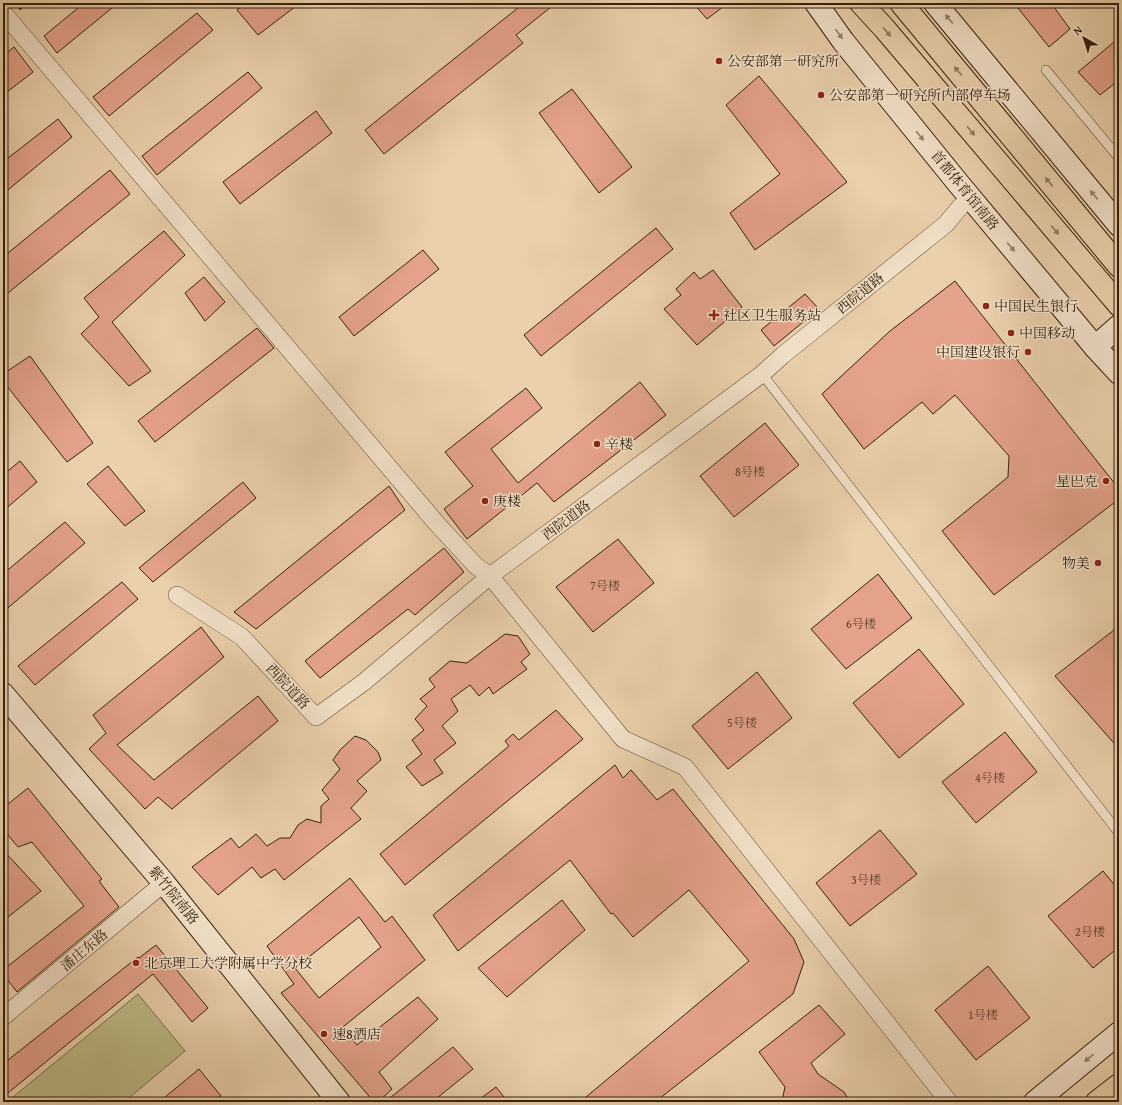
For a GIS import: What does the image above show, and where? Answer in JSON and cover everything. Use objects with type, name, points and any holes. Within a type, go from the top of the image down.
[{"type":"main road","points":[[861,3],[884,28],[1119,305]]},
{"type":"main road","points":[[901,3],[1119,266]]},
{"type":"main road","points":[[1097,1102],[1119,1084]]},
{"type":"street","name":"首都体育馆南路","points":[[816,3],[843,40],[958,183],[1095,347],[1119,373]]},
{"type":"street","points":[[935,3],[1119,225]]},
{"type":"street","points":[[3,15],[6,16],[438,525],[476,566],[490,576],[623,739],[685,767],[949,1102]]},
{"type":"street","name":"西院道路","points":[[176,595],[242,637],[316,717],[364,682],[490,576],[762,374],[783,355],[946,224],[961,206]]},
{"type":"street","points":[[1095,347],[1119,326]]},
{"type":"street","name":"紫竹院南路","points":[[3,694],[164,883],[339,1102]]},
{"type":"street","name":"潘庄东路","points":[[3,1017],[164,883]]},
{"type":"street","points":[[1035,1102],[1119,1033]]},
{"type":"lane","points":[[1046,70],[1119,158]]},
{"type":"lane","points":[[762,374],[1119,833]]},
{"type":"shaded area","points":[[138,994],[185,1051],[124,1102],[7,1102]]},
{"type":"building","points":[[84,3],[118,3],[57,53],[44,36]]},
{"type":"building","points":[[245,3],[300,3],[258,35],[237,10]]},
{"type":"building","points":[[524,3],[556,3],[516,35],[523,43],[384,154],[365,130]]},
{"type":"building","points":[[693,3],[728,3],[707,19]]},
{"type":"building","points":[[1014,3],[1051,3],[1070,29],[1049,47]]},
{"type":"building","points":[[197,13],[213,30],[109,116],[93,97]]},
{"type":"building","points":[[1119,38],[1119,80],[1100,95],[1078,72]]},
{"type":"building","points":[[14,47],[33,72],[3,95],[3,56]]},
{"type":"building","points":[[248,72],[262,88],[157,175],[142,156]]},
{"type":"building","points":[[759,76],[847,182],[755,250],[730,213],[780,174],[726,105]]},
{"type":"building","points":[[572,89],[632,167],[599,193],[539,113]]},
{"type":"building","points":[[316,111],[332,133],[240,204],[223,182]]},
{"type":"building","points":[[58,119],[72,137],[3,194],[3,162]]},
{"type":"building","points":[[110,170],[130,194],[3,297],[3,257]]},
{"type":"building","points":[[656,228],[673,249],[541,356],[524,335]]},
{"type":"building","points":[[164,231],[185,255],[112,322],[151,371],[129,386],[81,334],[99,317],[84,298]]},
{"type":"building","points":[[423,250],[439,269],[354,336],[339,317]]},
{"type":"building","points":[[713,270],[742,307],[697,345],[664,309],[681,295],[676,289],[694,272],[700,279]]},
{"type":"building","points":[[204,277],[225,302],[205,321],[185,293]]},
{"type":"building","points":[[955,281],[1119,489],[1119,499],[994,595],[942,531],[1008,477],[1009,456],[955,395],[933,414],[922,402],[864,449],[822,394],[890,331]]},
{"type":"building","points":[[805,294],[819,309],[774,346],[761,330]]},
{"type":"building","points":[[257,328],[274,348],[155,442],[138,421]]},
{"type":"building","points":[[30,356],[93,443],[67,462],[3,381],[3,374]]},
{"type":"building","points":[[640,382],[666,415],[554,502],[537,483],[467,539],[444,509],[473,486],[445,452],[526,388],[542,408],[491,449],[518,483]]},
{"type":"building","points":[[765,423],[799,465],[734,517],[700,476]]},
{"type":"building","points":[[20,461],[37,482],[3,511],[3,475]]},
{"type":"building","points":[[108,466],[145,511],[125,526],[87,484]]},
{"type":"building","points":[[243,482],[256,498],[153,582],[139,568]]},
{"type":"building","points":[[389,486],[405,510],[256,629],[234,612]]},
{"type":"building","points":[[65,522],[85,543],[3,612],[3,574]]},
{"type":"building","points":[[618,539],[654,583],[593,632],[556,587]]},
{"type":"building","points":[[444,548],[464,572],[415,615],[408,609],[320,678],[305,661]]},
{"type":"building","points":[[878,574],[912,618],[846,669],[811,629]]},
{"type":"building","points":[[122,582],[138,599],[35,685],[18,666]]},
{"type":"building","points":[[1119,626],[1119,749],[1055,676]]},
{"type":"building","points":[[201,627],[224,657],[117,745],[154,780],[258,696],[278,721],[172,809],[158,797],[145,809],[89,749],[106,733],[93,715]]},
{"type":"building","points":[[505,634],[518,636],[530,654],[521,662],[527,669],[493,694],[489,687],[479,696],[470,685],[451,699],[458,711],[442,726],[456,743],[434,760],[443,773],[422,786],[406,767],[422,754],[412,740],[424,730],[415,719],[427,706],[420,699],[435,687],[429,679],[450,661],[467,663]]},
{"type":"building","points":[[919,649],[964,704],[899,758],[853,703]]},
{"type":"building","points":[[757,672],[792,718],[728,769],[692,726]]},
{"type":"building","points":[[556,710],[583,739],[405,885],[380,854],[509,746],[505,741],[513,734],[519,740]]},
{"type":"building","points":[[1005,732],[1037,772],[976,823],[942,782]]},
{"type":"building","points":[[355,736],[366,740],[378,752],[381,760],[357,781],[367,791],[351,808],[361,819],[284,880],[275,869],[261,878],[252,867],[218,895],[192,867],[231,838],[239,848],[256,834],[267,846],[280,838],[290,838],[298,825],[307,819],[321,823],[321,806],[329,799],[322,790],[340,769],[333,760],[340,750]]},
{"type":"building","points":[[615,765],[623,778],[631,770],[657,800],[673,789],[794,939],[804,962],[793,994],[655,1102],[580,1102],[749,961],[689,890],[633,937],[613,913],[611,914],[570,860],[458,951],[433,915]]},
{"type":"building","points":[[28,788],[102,879],[99,881],[119,907],[17,992],[3,974],[3,970],[84,906],[32,842],[18,847],[3,829],[3,808]]},
{"type":"building","points":[[880,830],[917,874],[850,926],[816,883]]},
{"type":"building","points":[[3,850],[41,891],[3,921]]},
{"type":"building","points":[[1103,871],[1119,890],[1119,947],[1093,968],[1048,916]]},
{"type":"building","points":[[350,878],[385,922],[392,916],[425,960],[343,1027],[357,1045],[418,997],[438,1019],[379,1072],[392,1089],[378,1102],[374,1102],[281,993],[294,984],[267,946]],"holes":[[[359,917],[381,947],[319,998],[295,968]]]},
{"type":"building","points":[[562,900],[585,930],[507,997],[478,968]]},
{"type":"building","points":[[156,945],[208,1008],[192,1022],[153,974],[3,1097],[3,1064],[138,957],[139,958]]},
{"type":"building","points":[[988,966],[1030,1018],[976,1060],[935,1010]]},
{"type":"building","points":[[819,1005],[845,1034],[811,1063],[818,1074],[844,1092],[850,1102],[784,1102],[783,1096],[785,1087],[759,1052]]},
{"type":"building","points":[[453,1047],[473,1069],[432,1102],[385,1102]]},
{"type":"building","points":[[199,1069],[221,1096],[213,1102],[159,1102]]},
{"type":"building","points":[[496,1087],[508,1102],[476,1102]]},
{"type":"place","name":"公安部第一研究所","points":[[719,61]]},
{"type":"place","name":"公安部第一研究所内部停车场","points":[[821,95]]},
{"type":"place","name":"中国民生银行","points":[[986,306]]},
{"type":"place","name":"社区卫生服务站","points":[[714,315]]},
{"type":"place","name":"中国移动","points":[[1011,333]]},
{"type":"place","name":"中国建设银行","points":[[1028,352]]},
{"type":"place","name":"辛楼","points":[[597,444]]},
{"type":"place","name":"星巴克","points":[[1106,481]]},
{"type":"place","name":"庚楼","points":[[485,501]]},
{"type":"place","name":"物美","points":[[1098,563]]},
{"type":"place","name":"北京理工大学附属中学分校","points":[[136,963]]},
{"type":"place","name":"速8酒店","points":[[324,1034]]}]
